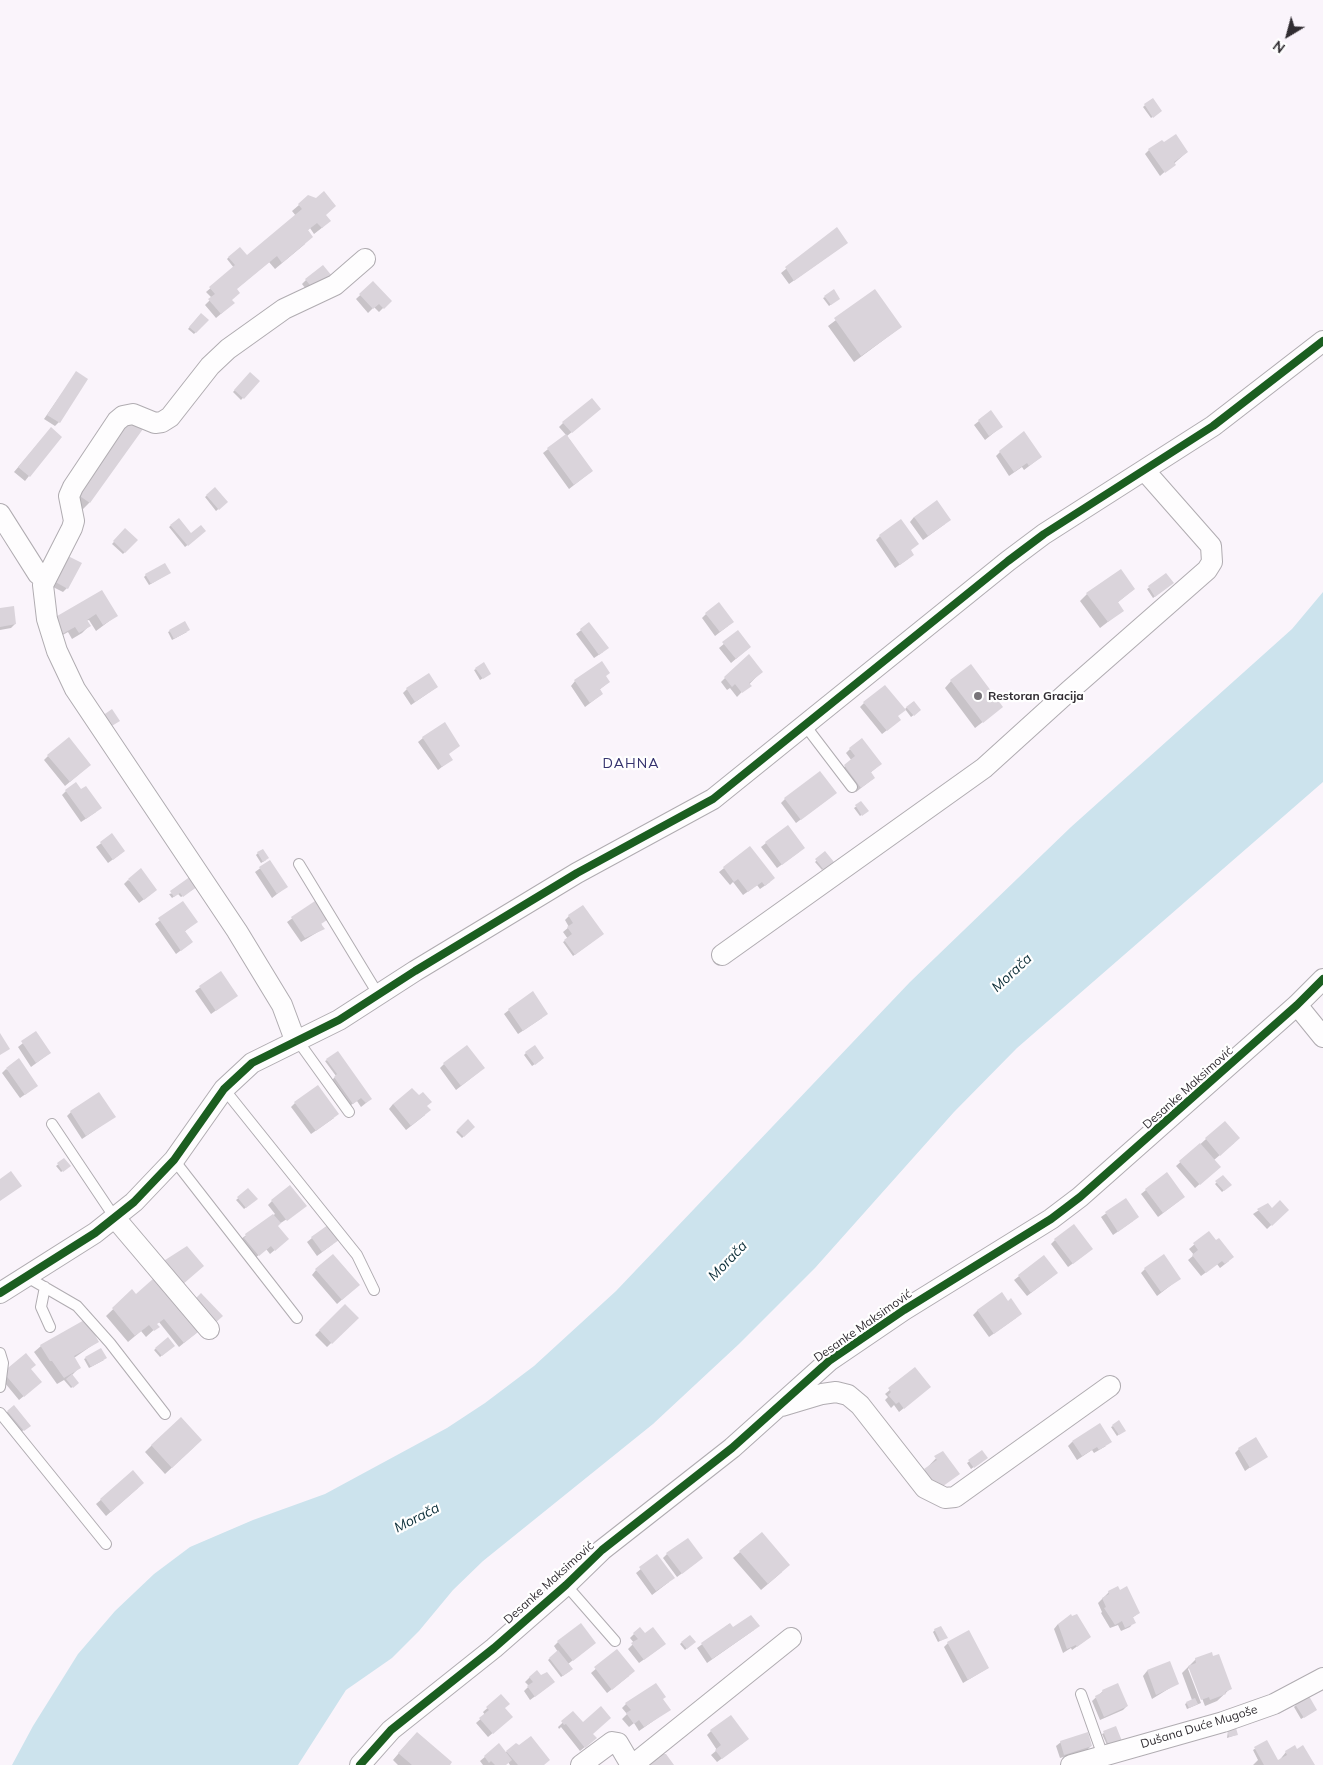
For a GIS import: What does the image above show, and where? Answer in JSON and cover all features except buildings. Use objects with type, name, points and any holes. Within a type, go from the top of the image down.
[{"type":"street","points":[[295,1040],[282,1005],[237,931],[75,688],[57,651],[47,619],[43,597],[45,580],[70,535],[74,521],[70,496],[73,487],[117,421],[123,416],[133,414],[155,423],[162,422],[170,417],[210,366],[228,349],[284,309],[335,285],[365,259]]},
{"type":"street","points":[[0,1293],[77,1246],[115,1218],[174,1160],[224,1089],[252,1063],[295,1040],[339,1020],[378,994],[576,873],[713,798],[1044,534],[1213,426],[1323,341]]},
{"type":"street","points":[[722,955],[984,768],[1069,690],[1207,570],[1212,562],[1211,546],[1145,471]]},
{"type":"street","points":[[0,514],[38,574],[45,580]]},
{"type":"street","name":"Desanke Maksimović","points":[[360,1765],[391,1730],[494,1648],[566,1585],[602,1550],[732,1448],[829,1361],[1051,1219],[1080,1197],[1297,1005],[1323,979]]},
{"type":"street","points":[[1297,1005],[1323,1037]]},
{"type":"street","points":[[115,1218],[209,1329]]},
{"type":"street","points":[[776,1408],[822,1394],[836,1392],[848,1396],[860,1404],[924,1488],[945,1498],[955,1497],[1110,1386]]},
{"type":"street","points":[[581,1765],[612,1742],[618,1743],[628,1760],[634,1762],[639,1760],[791,1638]]},
{"type":"street","name":"Dušana Duće Mugoše","points":[[1072,1765],[1223,1722],[1274,1704],[1323,1678]]},
{"type":"lane","points":[[804,724],[852,787]]},
{"type":"lane","points":[[299,864],[378,994]]},
{"type":"lane","points":[[295,1040],[350,1112]]},
{"type":"lane","points":[[224,1089],[357,1255],[374,1290]]},
{"type":"lane","points":[[52,1124],[115,1218]]},
{"type":"lane","points":[[174,1160],[297,1318]]},
{"type":"lane","points":[[27,1277],[77,1306],[110,1343],[165,1414]]},
{"type":"lane","points":[[45,1287],[41,1307],[50,1327]]},
{"type":"lane","points":[[0,1353],[3,1363],[0,1386]]},
{"type":"lane","points":[[0,1412],[106,1544]]},
{"type":"lane","points":[[566,1585],[616,1641]]},
{"type":"lane","points":[[1081,1694],[1104,1756]]},
{"type":"water","name":"Morača","points":[[1323,592],[1323,782],[1017,1048],[954,1112],[815,1268],[739,1344],[653,1424],[483,1561],[453,1590],[419,1631],[392,1658],[346,1690],[298,1765],[12,1765],[33,1726],[78,1654],[115,1611],[154,1574],[190,1547],[253,1520],[325,1494],[447,1428],[485,1403],[534,1366],[616,1291],[910,982],[1071,827],[1292,629]]},
{"type":"cycle path","points":[[0,1293],[95,1233],[134,1202],[174,1160],[224,1089],[252,1063],[339,1020],[415,971],[577,873],[713,799],[1008,561],[1044,534],[1213,426],[1323,341]]},
{"type":"cycle path","points":[[360,1765],[391,1730],[494,1648],[566,1585],[602,1550],[732,1448],[829,1361],[904,1310],[1051,1219],[1080,1197],[1297,1005],[1323,979]]},
{"type":"place","name":"Restoran Gracija","points":[[978,696]]},
{"type":"district","name":"DAHNA","points":[[631,764]]}]
